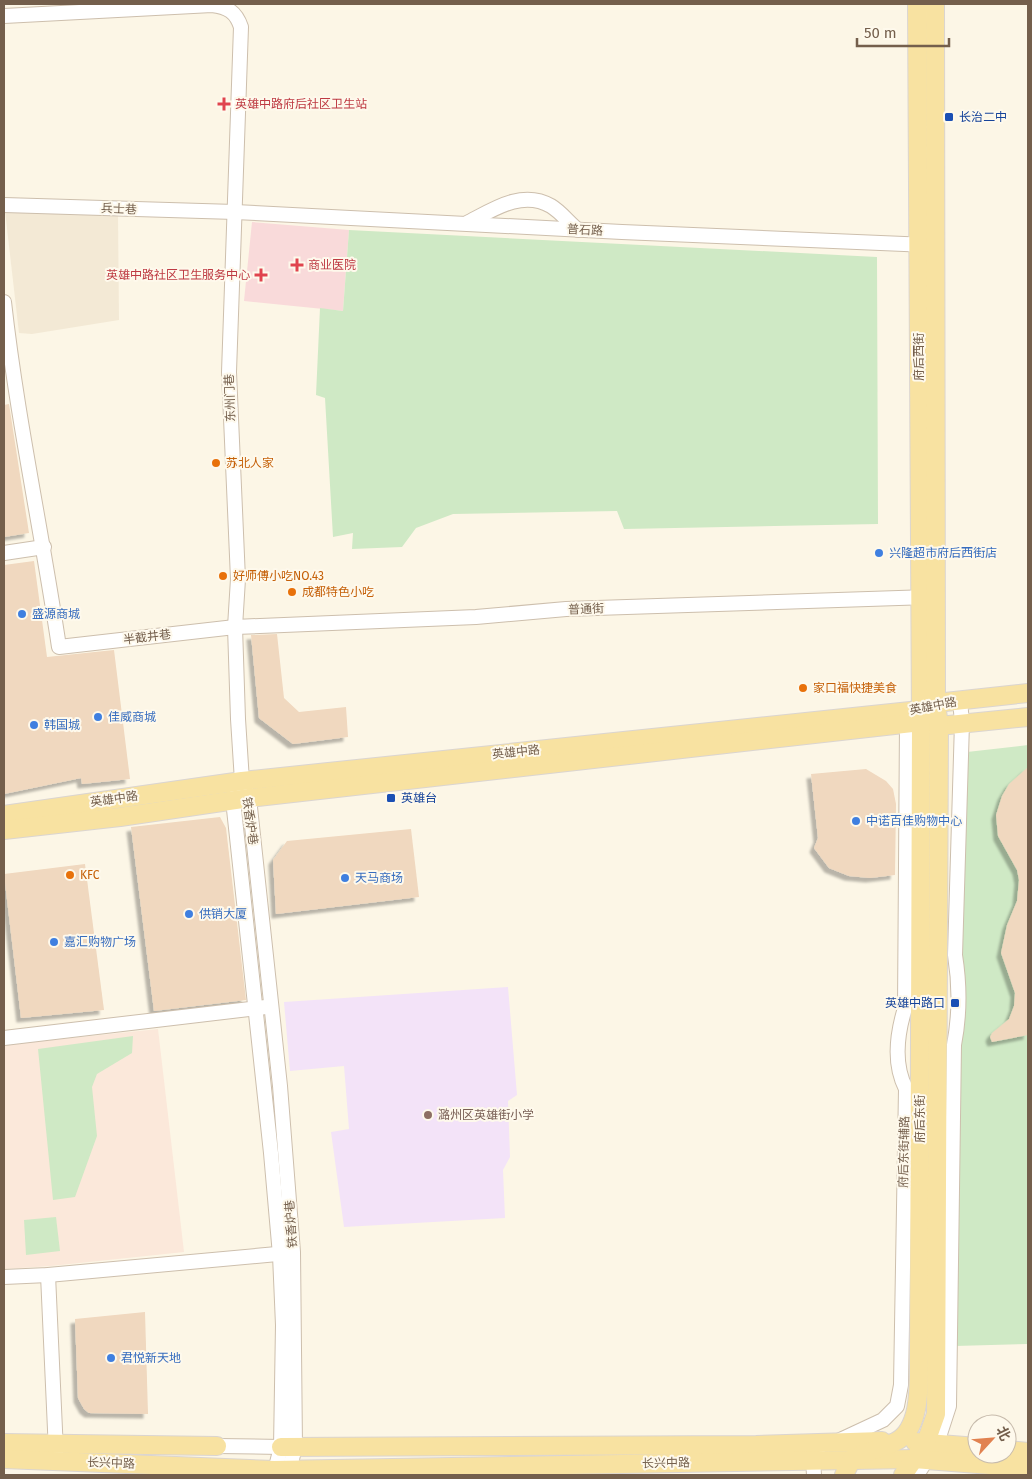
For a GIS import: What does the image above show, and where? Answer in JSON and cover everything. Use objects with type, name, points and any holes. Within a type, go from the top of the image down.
[{"type":"main road","name":"府后西街","points":[[916,719],[920,598],[917,4]]},
{"type":"main road","name":"府后西街","points":[[935,4],[938,596],[936,703]]},
{"type":"main road","name":"英雄中路","points":[[4,830],[120,817],[241,799],[916,719],[936,703],[1028,693]]},
{"type":"main road","name":"府后东街","points":[[903,1475],[920,1465],[932,1442],[936,1414],[939,726],[936,703]]},
{"type":"main road","name":"英雄中路","points":[[4,815],[242,781],[916,719],[939,726],[1028,717]]},
{"type":"main road","name":"府后东街","points":[[852,1467],[897,1441],[912,1428],[916,1411],[919,1349],[916,719]]},
{"type":"main road","name":"长兴中路","points":[[288,1447],[897,1441],[967,1446]]},
{"type":"main road","name":"长兴中路","points":[[4,1443],[56,1453],[281,1473],[813,1468],[920,1465],[1028,1468]]},
{"type":"main road","name":"长兴中路","points":[[4,1460],[56,1453],[217,1446]]},
{"type":"main road","points":[[844,1475],[852,1467]]},
{"type":"street","name":"东州门巷","points":[[4,16],[212,5],[230,10],[238,17],[242,27],[229,372],[238,579],[235,627],[242,781]]},
{"type":"street","points":[[465,224],[507,203],[526,199],[551,206],[578,230]]},
{"type":"street","name":"兵士巷","points":[[4,205],[235,212]]},
{"type":"street","name":"普石路","points":[[235,212],[578,230],[918,245],[936,244]]},
{"type":"street","points":[[4,302],[7,364],[44,547],[4,553]]},
{"type":"street","name":"半截井巷","points":[[44,547],[59,648],[235,627]]},
{"type":"street","name":"普通街","points":[[235,627],[476,617],[566,609],[938,596]]},
{"type":"street","points":[[932,1442],[949,1406],[954,1045],[959,1017],[959,982],[955,955],[962,723],[960,700]]},
{"type":"street","name":"府后东街辅路","points":[[813,1468],[834,1443],[883,1420],[897,1406],[901,1385],[906,1089],[899,1075],[898,1030],[905,1008],[916,719]]},
{"type":"street","name":"铁香炉巷","points":[[242,781],[241,799],[256,1006],[286,1254]]},
{"type":"street","name":"铁香炉巷","points":[[241,799],[271,1007],[280,1086],[286,1254],[288,1447],[281,1473]]},
{"type":"street","points":[[4,1038],[256,1006],[271,1007]]},
{"type":"street","points":[[4,1277],[48,1275],[286,1254]]},
{"type":"street","points":[[48,1275],[56,1453]]},
{"type":"street","name":"长兴中路","points":[[217,1446],[288,1447]]},
{"type":"shaded area","points":[[5,211],[118,214],[119,320],[32,334],[19,333]]},
{"type":"shaded area","name":"商业医院","points":[[252,222],[349,230],[343,311],[244,301]]},
{"type":"shaded area","name":"潞州区英雄街小学","points":[[508,987],[517,1095],[508,1101],[510,1157],[503,1170],[505,1218],[344,1227],[331,1132],[349,1129],[344,1066],[290,1071],[284,1002]]},
{"type":"shaded area","points":[[158,1029],[184,1252],[4,1269],[4,1045]]},
{"type":"green space","points":[[349,230],[877,257],[878,524],[624,529],[617,511],[453,514],[416,528],[402,547],[352,549],[353,533],[333,537],[325,398],[316,395],[320,308],[343,311]]},
{"type":"green space","points":[[1028,745],[1028,1344],[955,1346],[959,967],[967,752]]},
{"type":"green space","points":[[133,1036],[132,1053],[97,1074],[92,1087],[97,1136],[75,1197],[53,1200],[38,1049]]},
{"type":"green space","points":[[56,1217],[60,1251],[26,1255],[24,1220]]},
{"type":"building","points":[[9,404],[29,533],[4,537],[4,405]]},
{"type":"building","points":[[34,561],[47,657],[114,650],[130,779],[82,784],[81,778],[4,794],[4,565]]},
{"type":"building","points":[[277,634],[284,698],[299,712],[346,707],[348,737],[293,744],[259,718],[251,635]]},
{"type":"building","points":[[1028,767],[1028,1035],[992,1042],[990,1037],[992,1033],[1009,1019],[1014,1006],[1015,993],[1001,953],[1007,925],[1017,901],[1019,880],[1017,870],[998,836],[996,815],[1002,796],[1009,784]]},
{"type":"building","name":"中诺百佳购物中心","points":[[866,769],[886,781],[893,789],[896,804],[895,875],[870,878],[849,876],[829,868],[814,848],[818,838],[811,774]]},
{"type":"building","name":"供销大厦","points":[[220,817],[226,828],[246,1000],[154,1011],[131,827]]},
{"type":"building","name":"天马商场","points":[[411,829],[419,897],[276,914],[273,860],[287,841]]},
{"type":"building","name":"嘉汇购物广场","points":[[85,864],[104,1010],[21,1018],[4,874]]},
{"type":"building","name":"君悦新天地","points":[[145,1312],[148,1414],[89,1413],[84,1409],[78,1398],[75,1319]]},
{"type":"place","name":"英雄中路府后社区卫生站","points":[[224,104]]},
{"type":"place","name":"长治二中","points":[[949,117]]},
{"type":"place","name":"商业医院","points":[[297,265]]},
{"type":"place","name":"英雄中路社区卫生服务中心","points":[[261,275]]},
{"type":"place","name":"苏北人家","points":[[216,463]]},
{"type":"place","name":"兴隆超市府后西街店","points":[[879,553]]},
{"type":"place","name":"好师傅小吃NO.43","points":[[223,576]]},
{"type":"place","name":"成都特色小吃","points":[[292,592]]},
{"type":"place","name":"盛源商城","points":[[22,614]]},
{"type":"place","name":"家口福快捷美食","points":[[803,688]]},
{"type":"place","name":"佳威商城","points":[[98,717]]},
{"type":"place","name":"韩国城","points":[[34,725]]},
{"type":"place","name":"英雄台","points":[[391,798]]},
{"type":"place","name":"中诺百佳购物中心","points":[[856,821]]},
{"type":"place","name":"KFC","points":[[70,875]]},
{"type":"place","name":"天马商场","points":[[345,878]]},
{"type":"place","name":"供销大厦","points":[[189,914]]},
{"type":"place","name":"嘉汇购物广场","points":[[54,942]]},
{"type":"place","name":"英雄中路口","points":[[955,1003]]},
{"type":"place","name":"潞州区英雄街小学","points":[[428,1115]]},
{"type":"place","name":"君悦新天地","points":[[111,1358]]}]
